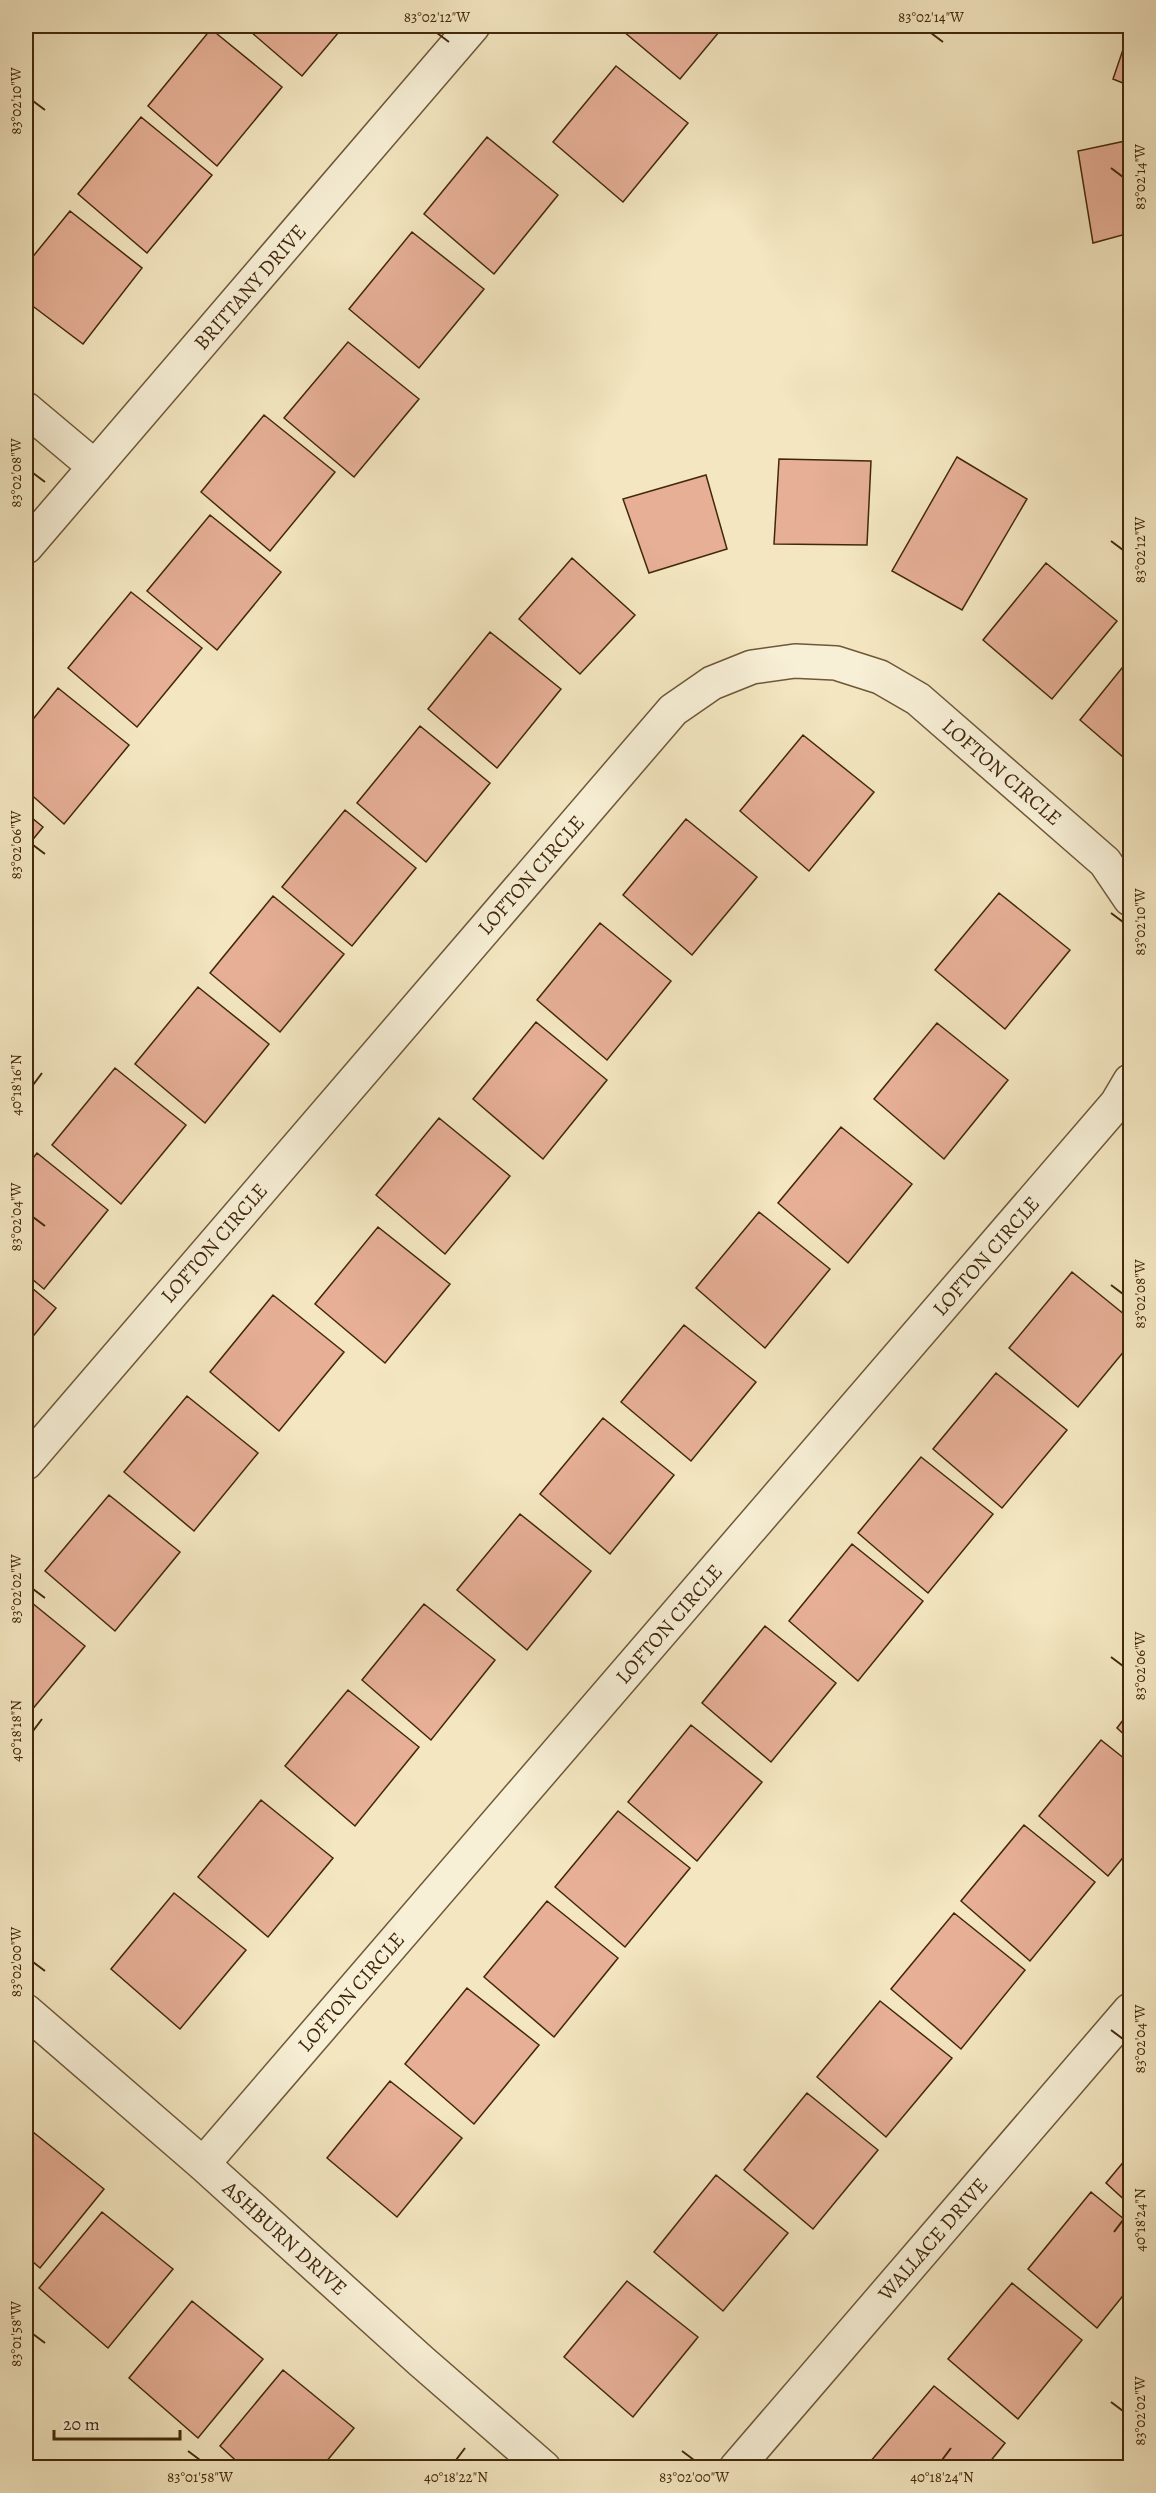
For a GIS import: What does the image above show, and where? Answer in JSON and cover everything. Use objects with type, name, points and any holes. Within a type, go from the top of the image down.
[{"type":"street","name":"BRITTANY DRIVE","points":[[26,547],[473,26]]},
{"type":"street","points":[[26,409],[95,467]]},
{"type":"street","name":"LOFTON CIRCLE","points":[[26,1462],[673,710],[712,683],[752,667],[795,661],[836,663],[880,677],[918,699],[1105,862],[1131,898]]},
{"type":"street","name":"LOFTON CIRCLE","points":[[203,2164],[1110,1112],[1131,1081]]},
{"type":"street","name":"WALLACE DRIVE","points":[[736,2468],[1131,2010]]},
{"type":"street","name":"ASHBURN DRIVE","points":[[26,2011],[203,2164],[421,2361],[544,2468]]},
{"type":"building","points":[[244,26],[344,26],[302,76]]},
{"type":"building","points":[[617,26],[724,26],[680,79]]},
{"type":"building","points":[[211,29],[282,87],[217,166],[148,106]]},
{"type":"building","points":[[1130,29],[1130,86],[1113,79]]},
{"type":"building","points":[[616,66],[688,123],[623,202],[553,142]]},
{"type":"building","points":[[141,117],[212,175],[147,253],[78,194]]},
{"type":"building","points":[[487,137],[558,195],[494,274],[424,214]]},
{"type":"building","points":[[1130,140],[1130,233],[1093,243],[1078,151]]},
{"type":"building","points":[[70,211],[142,268],[83,344],[26,301],[26,265]]},
{"type":"building","points":[[412,232],[484,289],[419,368],[349,309]]},
{"type":"building","points":[[348,342],[419,399],[354,477],[284,418]]},
{"type":"building","points":[[264,415],[335,472],[270,551],[201,492]]},
{"type":"building","points":[[957,457],[1027,499],[962,610],[892,571]]},
{"type":"building","points":[[779,459],[871,461],[867,545],[774,544]]},
{"type":"building","points":[[706,475],[727,549],[649,573],[623,499]]},
{"type":"building","points":[[210,515],[281,572],[217,650],[147,591]]},
{"type":"building","points":[[572,558],[635,615],[580,674],[519,619]]},
{"type":"building","points":[[1046,563],[1117,621],[1052,699],[983,640]]},
{"type":"building","points":[[131,592],[202,648],[137,727],[68,668]]},
{"type":"building","points":[[490,632],[561,689],[497,768],[428,709]]},
{"type":"building","points":[[1130,658],[1130,763],[1080,720]]},
{"type":"building","points":[[58,688],[129,745],[64,824],[26,790],[26,728]]},
{"type":"building","points":[[420,726],[490,783],[426,862],[357,803]]},
{"type":"building","points":[[803,735],[874,792],[809,871],[740,811]]},
{"type":"building","points":[[345,810],[416,868],[352,946],[282,887]]},
{"type":"building","points":[[26,813],[43,827],[26,848]]},
{"type":"building","points":[[686,819],[757,877],[692,955],[623,895]]},
{"type":"building","points":[[999,893],[1070,950],[1005,1029],[935,970]]},
{"type":"building","points":[[273,896],[344,954],[280,1032],[210,973]]},
{"type":"building","points":[[600,923],[671,981],[607,1060],[537,1000]]},
{"type":"building","points":[[198,987],[269,1044],[205,1123],[135,1064]]},
{"type":"building","points":[[536,1022],[607,1080],[543,1159],[473,1099]]},
{"type":"building","points":[[937,1023],[1008,1080],[944,1159],[874,1099]]},
{"type":"building","points":[[115,1068],[186,1125],[121,1204],[52,1145]]},
{"type":"building","points":[[439,1118],[510,1176],[445,1254],[376,1195]]},
{"type":"building","points":[[841,1127],[912,1184],[848,1263],[778,1203]]},
{"type":"building","points":[[37,1153],[108,1210],[44,1289],[26,1274],[26,1167]]},
{"type":"building","points":[[759,1212],[830,1269],[765,1348],[696,1288]]},
{"type":"building","points":[[378,1227],[450,1284],[385,1363],[315,1304]]},
{"type":"building","points":[[1072,1272],[1130,1319],[1130,1344],[1078,1407],[1009,1348]]},
{"type":"building","points":[[26,1283],[56,1308],[26,1345]]},
{"type":"building","points":[[1130,1287],[1130,1300],[1124,1295]]},
{"type":"building","points":[[273,1295],[344,1352],[279,1431],[210,1372]]},
{"type":"building","points":[[684,1325],[756,1382],[691,1461],[621,1402]]},
{"type":"building","points":[[996,1373],[1067,1430],[1002,1508],[933,1449]]},
{"type":"building","points":[[187,1396],[258,1453],[194,1531],[124,1472]]},
{"type":"building","points":[[603,1418],[674,1475],[610,1554],[540,1494]]},
{"type":"building","points":[[921,1457],[993,1514],[928,1593],[858,1533]]},
{"type":"building","points":[[109,1495],[180,1552],[115,1631],[45,1571]]},
{"type":"building","points":[[520,1514],[591,1571],[527,1650],[457,1590]]},
{"type":"building","points":[[852,1544],[923,1601],[858,1681],[789,1621]]},
{"type":"building","points":[[26,1598],[85,1646],[26,1717]]},
{"type":"building","points":[[424,1604],[495,1660],[431,1740],[362,1680]]},
{"type":"building","points":[[765,1626],[836,1683],[771,1762],[702,1703]]},
{"type":"building","points":[[348,1690],[419,1747],[355,1826],[285,1766]]},
{"type":"building","points":[[1130,1711],[1130,1740],[1117,1728]]},
{"type":"building","points":[[691,1725],[762,1782],[697,1861],[628,1802]]},
{"type":"building","points":[[1101,1740],[1130,1763],[1130,1849],[1108,1876],[1039,1816]]},
{"type":"building","points":[[261,1800],[333,1858],[268,1937],[198,1877]]},
{"type":"building","points":[[618,1811],[690,1868],[625,1947],[555,1887]]},
{"type":"building","points":[[1024,1825],[1095,1882],[1030,1961],[961,1901]]},
{"type":"building","points":[[174,1893],[246,1950],[180,2029],[111,1969]]},
{"type":"building","points":[[547,1901],[618,1958],[554,2037],[484,1977]]},
{"type":"building","points":[[954,1913],[1025,1970],[961,2049],[891,1989]]},
{"type":"building","points":[[467,1988],[539,2045],[474,2124],[405,2064]]},
{"type":"building","points":[[880,2001],[952,2058],[886,2137],[817,2077]]},
{"type":"building","points":[[390,2081],[462,2138],[397,2217],[327,2158]]},
{"type":"building","points":[[807,2093],[878,2150],[813,2229],[744,2170]]},
{"type":"building","points":[[33,2132],[104,2189],[40,2268],[26,2256],[26,2141]]},
{"type":"building","points":[[1130,2154],[1130,2205],[1106,2183]]},
{"type":"building","points":[[716,2175],[788,2233],[723,2311],[654,2252]]},
{"type":"building","points":[[1091,2192],[1130,2224],[1130,2287],[1097,2328],[1028,2269]]},
{"type":"building","points":[[102,2212],[173,2269],[108,2348],[39,2288]]},
{"type":"building","points":[[627,2281],[698,2337],[633,2417],[564,2357]]},
{"type":"building","points":[[1012,2283],[1082,2340],[1018,2419],[948,2359]]},
{"type":"building","points":[[192,2301],[263,2359],[198,2438],[129,2378]]},
{"type":"building","points":[[283,2370],[354,2428],[321,2468],[244,2468],[220,2446]]},
{"type":"building","points":[[934,2386],[1005,2443],[985,2468],[876,2468],[870,2462]]}]
